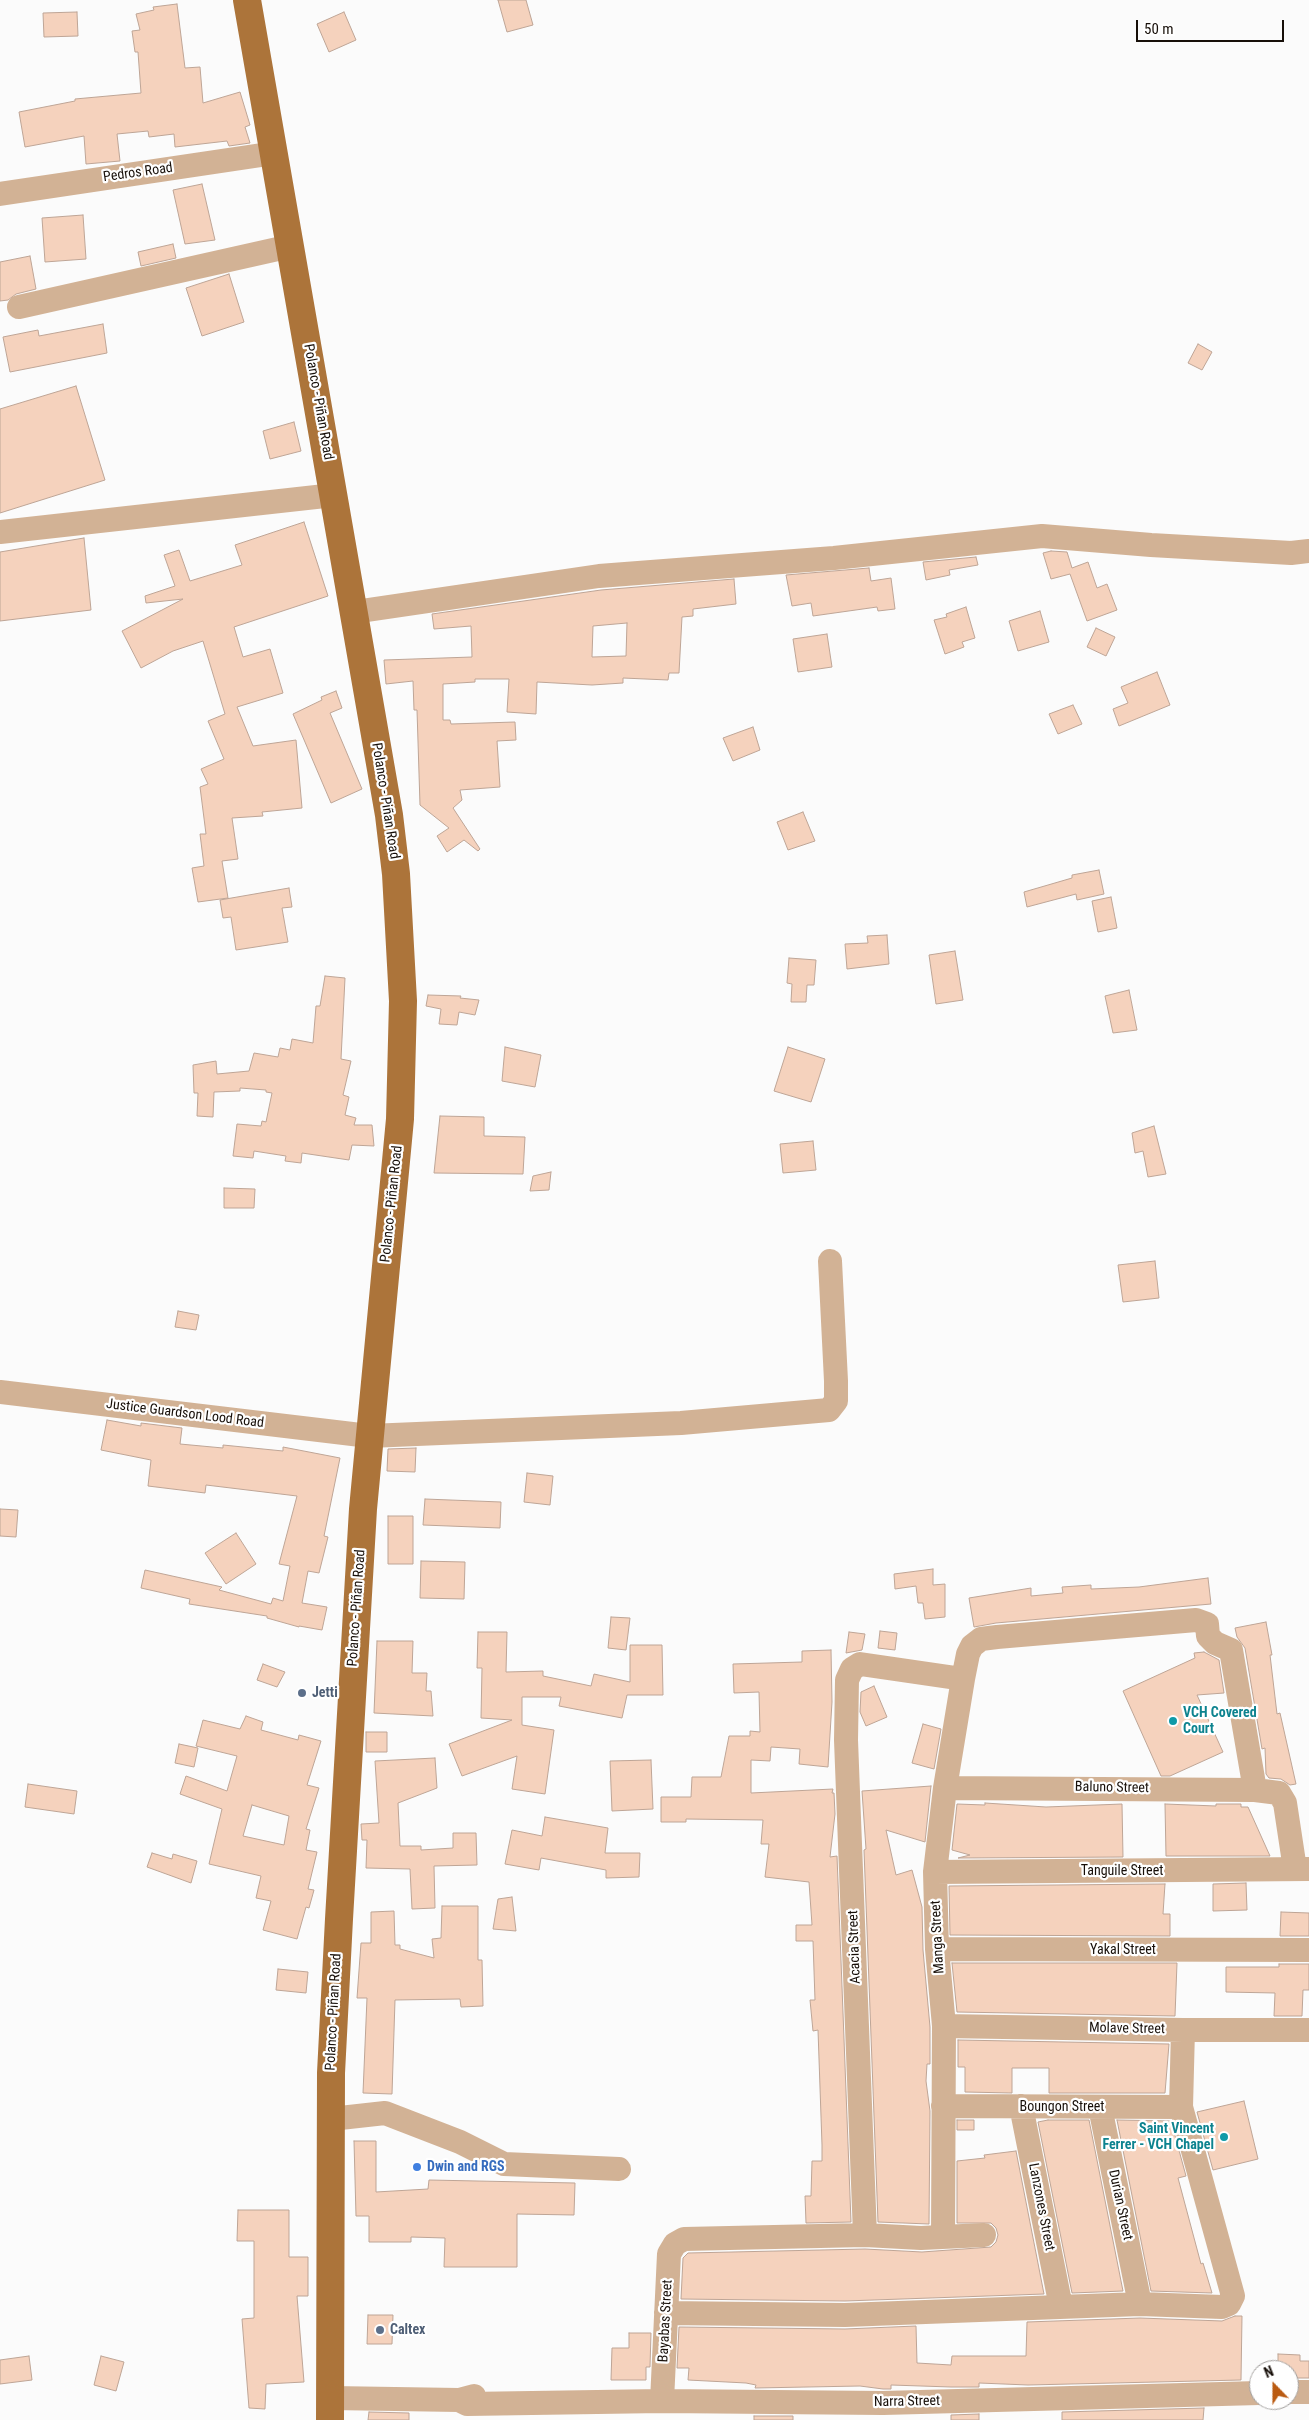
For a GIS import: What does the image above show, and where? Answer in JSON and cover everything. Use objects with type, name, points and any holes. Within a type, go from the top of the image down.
[{"type":"main road","name":"Polanco - Piñan Road","points":[[247,0],[275,153],[393,844],[400,928],[403,1001],[400,1119],[369,1436],[347,1767],[331,2074],[330,2409]]},
{"type":"street","name":"Pedros Road","points":[[0,194],[275,153]]},
{"type":"street","points":[[20,307],[291,246]]},
{"type":"street","points":[[0,532],[334,495]]},
{"type":"street","points":[[354,612],[599,576],[834,558],[1042,536],[1151,545],[1291,553],[1309,551]]},
{"type":"street","name":"Justice Guardson Lood Road","points":[[0,1392],[369,1436],[682,1423],[829,1410],[836,1401],[830,1261]]},
{"type":"street","name":"Manga Street","points":[[943,2237],[944,2026],[937,1949],[935,1872],[945,1788],[968,1654],[981,1639],[1196,1620],[1207,1624],[1208,1636],[1215,1643],[1231,1650],[1256,1790]]},
{"type":"street","name":"Acacia Street","points":[[865,2234],[846,1740],[847,1680],[852,1669],[860,1664],[963,1679]]},
{"type":"street","name":"Baluno Street","points":[[945,1788],[1256,1790],[1279,1793],[1286,1803],[1302,1869]]},
{"type":"street","name":"Tanguile Street","points":[[935,1872],[1302,1869]]},
{"type":"street","name":"Yakal Street","points":[[937,1949],[1309,1950]]},
{"type":"street","name":"Molave Street","points":[[944,2026],[1309,2030]]},
{"type":"street","points":[[666,2313],[845,2315],[1140,2304],[1222,2307],[1229,2304],[1233,2296],[1181,2107],[1184,2030]]},
{"type":"street","name":"Boungon Street","points":[[943,2106],[1181,2107]]},
{"type":"street","name":"Lanzones Street","points":[[1021,2106],[1061,2308]]},
{"type":"street","name":"Durian Street","points":[[1100,2107],[1140,2304]]},
{"type":"street","points":[[330,2119],[385,2113],[460,2142],[504,2164],[619,2170]]},
{"type":"street","points":[[865,2234],[943,2237],[984,2235]]},
{"type":"street","name":"Bayabas Street","points":[[662,2401],[668,2254],[675,2244],[684,2239],[865,2234]]},
{"type":"street","name":"Narra Street","points":[[330,2409],[459,2400],[467,2404],[548,2404],[554,2401],[662,2401],[803,2411],[883,2403],[1249,2393]]},
{"type":"building","points":[[498,0],[526,0],[533,25],[507,32]]},
{"type":"building","points":[[177,4],[185,68],[200,67],[203,103],[240,92],[250,125],[245,127],[250,143],[229,146],[227,141],[175,147],[174,134],[149,137],[148,131],[117,134],[120,161],[86,164],[84,136],[25,147],[19,112],[75,101],[75,99],[141,93],[138,52],[135,52],[132,31],[140,30],[136,14],[154,10],[153,7]]},
{"type":"building","points":[[77,12],[78,36],[44,37],[43,13]]},
{"type":"building","points":[[344,12],[356,40],[329,52],[317,24]]},
{"type":"building","points":[[202,184],[215,240],[185,244],[173,190]]},
{"type":"building","points":[[83,215],[86,259],[45,262],[42,218]]},
{"type":"building","points":[[173,244],[176,258],[141,266],[138,252]]},
{"type":"building","points":[[30,256],[36,289],[16,294],[8,300],[0,301],[0,262]]},
{"type":"building","points":[[229,274],[244,322],[202,336],[186,288]]},
{"type":"building","points":[[103,324],[107,353],[10,372],[3,337],[38,330],[39,336]]},
{"type":"building","points":[[1198,344],[1212,352],[1202,370],[1188,363]]},
{"type":"building","points":[[76,386],[105,480],[0,513],[0,409]]},
{"type":"building","points":[[294,422],[301,451],[270,459],[263,431]]},
{"type":"building","points":[[304,522],[328,596],[234,627],[243,657],[270,649],[283,693],[237,707],[253,746],[296,740],[302,808],[262,812],[263,816],[232,818],[238,859],[222,861],[228,898],[198,902],[192,868],[204,866],[200,834],[206,834],[200,787],[208,784],[201,769],[224,759],[208,721],[225,714],[203,641],[173,651],[141,668],[122,631],[183,599],[146,603],[145,596],[175,586],[164,555],[179,550],[190,581],[242,565],[235,545]]},
{"type":"building","points":[[84,538],[91,610],[0,621],[0,552]]},
{"type":"building","points":[[1051,551],[1067,552],[1072,568],[1088,562],[1097,588],[1107,584],[1117,610],[1087,621],[1070,574],[1051,579],[1043,553]]},
{"type":"building","points":[[976,557],[978,565],[949,570],[950,575],[926,580],[923,562]]},
{"type":"building","points":[[869,568],[871,581],[891,578],[895,609],[878,611],[877,607],[813,616],[811,603],[792,606],[786,575]]},
{"type":"building","points":[[734,579],[736,604],[693,609],[693,616],[682,617],[679,673],[669,673],[668,680],[623,678],[623,683],[592,685],[537,682],[536,714],[507,712],[509,679],[475,679],[475,682],[443,684],[443,720],[450,720],[451,724],[515,722],[516,740],[497,741],[500,787],[460,790],[462,800],[453,808],[480,849],[478,851],[464,840],[447,852],[437,836],[449,828],[420,805],[417,710],[414,710],[413,681],[386,684],[384,660],[472,657],[471,626],[434,629],[432,614],[601,590]],"holes":[[[627,623],[626,656],[592,657],[593,626]]]},
{"type":"building","points":[[966,607],[975,638],[962,642],[964,647],[945,654],[934,620],[947,617],[946,614]]},
{"type":"building","points":[[1040,611],[1049,642],[1018,651],[1009,621]]},
{"type":"building","points":[[1096,628],[1115,637],[1106,656],[1087,647]]},
{"type":"building","points":[[827,634],[832,667],[798,672],[793,639]]},
{"type":"building","points":[[1157,672],[1170,705],[1119,726],[1113,709],[1128,703],[1121,687]]},
{"type":"building","points":[[336,691],[342,708],[330,713],[362,789],[331,803],[293,714],[322,700],[321,697]]},
{"type":"building","points":[[1073,705],[1082,724],[1058,734],[1049,714]]},
{"type":"building","points":[[753,727],[760,750],[733,761],[723,738]]},
{"type":"building","points":[[803,812],[815,841],[788,850],[777,822]]},
{"type":"building","points":[[1099,870],[1104,894],[1077,900],[1076,894],[1027,907],[1024,892],[1072,878],[1072,875]]},
{"type":"building","points":[[289,888],[292,907],[282,908],[288,942],[236,950],[231,917],[223,918],[220,900]]},
{"type":"building","points":[[1111,897],[1117,928],[1098,932],[1092,901]]},
{"type":"building","points":[[887,935],[889,964],[847,969],[845,944],[868,943],[867,936]]},
{"type":"building","points":[[955,951],[963,1000],[936,1004],[929,955]]},
{"type":"building","points":[[789,958],[816,960],[814,985],[807,985],[806,1002],[791,1002],[792,984],[787,983]]},
{"type":"building","points":[[325,976],[345,978],[341,1059],[351,1061],[343,1095],[349,1097],[345,1115],[356,1118],[354,1125],[372,1125],[374,1146],[352,1145],[349,1160],[302,1153],[301,1163],[285,1161],[286,1156],[254,1151],[253,1158],[233,1156],[237,1124],[261,1126],[262,1121],[266,1122],[272,1093],[266,1092],[266,1090],[240,1088],[240,1091],[214,1092],[213,1117],[197,1116],[198,1093],[194,1093],[193,1065],[216,1061],[217,1074],[249,1071],[254,1053],[278,1057],[280,1048],[290,1050],[292,1039],[313,1043],[316,1006],[320,1006]]},
{"type":"building","points":[[1129,990],[1137,1030],[1113,1033],[1105,996]]},
{"type":"building","points":[[428,995],[461,996],[460,998],[479,1000],[475,1015],[459,1012],[457,1025],[439,1024],[441,1009],[426,1006]]},
{"type":"building","points":[[505,1047],[541,1055],[535,1087],[502,1081]]},
{"type":"building","points":[[788,1047],[825,1059],[811,1102],[774,1091]]},
{"type":"building","points":[[440,1116],[484,1117],[484,1136],[525,1137],[523,1174],[434,1173]]},
{"type":"building","points":[[1154,1126],[1166,1174],[1148,1177],[1143,1151],[1135,1153],[1132,1133]]},
{"type":"building","points":[[813,1141],[816,1170],[783,1173],[780,1144]]},
{"type":"building","points":[[551,1172],[549,1190],[530,1191],[533,1176]]},
{"type":"building","points":[[224,1188],[255,1189],[254,1208],[224,1208]]},
{"type":"building","points":[[1155,1261],[1159,1298],[1123,1302],[1118,1265]]},
{"type":"building","points":[[178,1311],[199,1315],[196,1330],[175,1327]]},
{"type":"building","points":[[107,1420],[141,1426],[141,1423],[182,1428],[180,1444],[223,1448],[223,1445],[283,1451],[283,1447],[340,1458],[324,1536],[328,1537],[319,1573],[308,1571],[302,1603],[327,1607],[322,1630],[299,1627],[267,1618],[267,1616],[189,1604],[190,1599],[141,1588],[145,1570],[222,1587],[219,1590],[271,1604],[273,1598],[283,1601],[290,1566],[279,1564],[297,1496],[206,1485],[205,1493],[148,1486],[151,1460],[101,1450]]},
{"type":"building","points":[[416,1448],[415,1472],[387,1471],[388,1449]]},
{"type":"building","points":[[527,1473],[553,1476],[550,1505],[524,1502]]},
{"type":"building","points":[[425,1499],[501,1502],[500,1528],[423,1525]]},
{"type":"building","points":[[0,1509],[18,1510],[16,1537],[0,1536]]},
{"type":"building","points":[[388,1516],[413,1516],[413,1564],[388,1564]]},
{"type":"building","points":[[236,1533],[256,1564],[226,1584],[205,1553]]},
{"type":"building","points":[[421,1561],[465,1562],[464,1599],[420,1598]]},
{"type":"building","points":[[933,1569],[933,1585],[945,1584],[945,1617],[925,1619],[923,1603],[918,1603],[916,1586],[895,1589],[894,1574]]},
{"type":"building","points":[[1208,1578],[1211,1604],[996,1623],[974,1627],[969,1598],[1031,1588],[1031,1596],[1063,1593],[1062,1587],[1091,1585],[1091,1589],[1139,1587]]},
{"type":"building","points":[[611,1617],[630,1618],[626,1650],[608,1648]]},
{"type":"building","points":[[1266,1622],[1272,1655],[1270,1655],[1277,1714],[1280,1713],[1296,1784],[1290,1785],[1281,1779],[1269,1778],[1266,1774],[1265,1748],[1262,1749],[1245,1648],[1237,1637],[1235,1628]]},
{"type":"building","points":[[880,1631],[897,1633],[895,1650],[878,1648]]},
{"type":"building","points":[[478,1632],[507,1632],[506,1672],[543,1671],[543,1676],[591,1686],[594,1674],[630,1682],[630,1645],[662,1645],[663,1695],[627,1695],[622,1718],[559,1706],[561,1697],[522,1697],[522,1725],[554,1730],[545,1794],[512,1789],[517,1756],[462,1776],[449,1744],[512,1720],[481,1718],[482,1668],[477,1668]]},
{"type":"building","points":[[849,1632],[865,1634],[862,1650],[846,1653]]},
{"type":"building","points":[[377,1641],[413,1641],[412,1673],[427,1673],[426,1691],[431,1691],[433,1716],[374,1713]]},
{"type":"building","points":[[831,1650],[832,1702],[828,1767],[799,1764],[800,1749],[771,1747],[770,1761],[751,1760],[751,1793],[833,1789],[832,1793],[834,1793],[835,1814],[830,1857],[837,1856],[851,2222],[806,2223],[805,2196],[811,2196],[812,2161],[822,2161],[818,2030],[813,2031],[810,2000],[815,2000],[813,1941],[796,1941],[796,1925],[812,1925],[809,1882],[765,1877],[769,1844],[761,1844],[763,1820],[686,1819],[686,1822],[661,1822],[661,1797],[691,1797],[692,1777],[721,1777],[729,1736],[750,1736],[750,1731],[760,1732],[759,1692],[734,1693],[733,1664],[802,1662],[802,1651]]},
{"type":"building","name":"VCH Covered Court","points":[[1204,1652],[1219,1660],[1224,1693],[1197,1695],[1223,1752],[1170,1776],[1161,1776],[1123,1691],[1195,1658],[1194,1653]]},
{"type":"building","points":[[263,1664],[285,1672],[277,1687],[257,1680]]},
{"type":"building","points":[[874,1686],[887,1717],[866,1726],[860,1712],[861,1692]]},
{"type":"building","points":[[246,1716],[263,1722],[261,1730],[298,1740],[299,1735],[321,1741],[307,1785],[319,1788],[306,1829],[310,1830],[306,1850],[317,1852],[308,1889],[314,1890],[309,1908],[306,1907],[297,1939],[263,1930],[271,1901],[256,1898],[261,1876],[209,1864],[222,1809],[180,1794],[186,1776],[227,1791],[237,1756],[196,1746],[203,1720],[240,1729]],"holes":[[[252,1805],[289,1816],[284,1845],[243,1836]]]},
{"type":"building","points":[[923,1724],[941,1729],[934,1769],[912,1763]]},
{"type":"building","points":[[366,1732],[387,1732],[387,1752],[366,1752]]},
{"type":"building","points":[[179,1744],[198,1748],[194,1767],[175,1763]]},
{"type":"building","points":[[435,1758],[437,1788],[398,1803],[400,1846],[421,1846],[421,1850],[453,1848],[453,1833],[476,1833],[477,1865],[434,1866],[435,1908],[412,1909],[410,1869],[366,1868],[367,1840],[362,1840],[361,1824],[379,1823],[375,1761]]},
{"type":"building","points":[[651,1760],[653,1809],[612,1811],[610,1761]]},
{"type":"building","points":[[28,1784],[77,1791],[74,1814],[25,1807]]},
{"type":"building","points":[[931,1786],[925,1842],[886,1830],[896,1875],[912,1870],[922,1907],[923,1950],[930,2027],[930,2064],[927,2064],[926,2081],[930,2111],[929,2224],[878,2222],[864,1850],[866,1849],[862,1791]]},
{"type":"building","points":[[985,1803],[1046,1807],[1122,1804],[1123,1857],[958,1858],[970,1855],[952,1850],[957,1804],[985,1805]]},
{"type":"building","points":[[1165,1804],[1216,1806],[1216,1804],[1241,1804],[1241,1807],[1248,1807],[1270,1856],[1166,1856]]},
{"type":"building","points":[[545,1817],[608,1828],[605,1853],[640,1853],[639,1877],[606,1878],[606,1870],[541,1858],[539,1870],[505,1864],[512,1830],[542,1836]]},
{"type":"building","points":[[152,1853],[172,1859],[173,1854],[197,1861],[191,1883],[147,1867]]},
{"type":"building","points":[[1246,1883],[1247,1910],[1213,1911],[1213,1884]]},
{"type":"building","points":[[1165,1884],[1163,1914],[1170,1914],[1170,1936],[950,1935],[949,1886]]},
{"type":"building","points":[[512,1897],[516,1931],[493,1929],[498,1899]]},
{"type":"building","points":[[442,1906],[478,1906],[478,1960],[482,1960],[483,2006],[461,2007],[460,1999],[395,2000],[392,2094],[363,2093],[367,1998],[357,1998],[361,1943],[371,1943],[371,1912],[394,1911],[395,1945],[400,1945],[400,1949],[434,1958],[432,1939],[441,1938]]},
{"type":"building","points":[[1281,1912],[1309,1913],[1309,1936],[1280,1936]]},
{"type":"building","points":[[952,1963],[1177,1963],[1175,2016],[957,2012]]},
{"type":"building","points":[[1279,1964],[1309,1964],[1309,1990],[1303,1990],[1302,2016],[1274,2016],[1275,1993],[1226,1992],[1226,1967],[1279,1967]]},
{"type":"building","points":[[278,1969],[308,1972],[306,1993],[276,1990]]},
{"type":"building","points":[[958,2040],[1169,2044],[1165,2093],[1049,2093],[1049,2068],[1012,2068],[1012,2093],[965,2092],[965,2067],[958,2067]]},
{"type":"building","name":"Saint Vincent Ferrer - VCH Chapel","points":[[1244,2101],[1258,2159],[1213,2170],[1197,2112]]},
{"type":"building","points":[[957,2120],[974,2120],[974,2130],[957,2130]]},
{"type":"building","points":[[1048,2120],[1089,2120],[1123,2291],[1072,2293],[1038,2122]]},
{"type":"building","points":[[1117,2120],[1171,2121],[1186,2176],[1178,2178],[1201,2264],[1203,2263],[1212,2293],[1151,2291]]},
{"type":"building","points":[[354,2141],[376,2141],[376,2192],[428,2189],[429,2180],[575,2183],[574,2215],[517,2214],[517,2267],[444,2267],[445,2238],[411,2237],[411,2242],[369,2242],[369,2216],[356,2216]]},
{"type":"building","points":[[1016,2151],[1044,2294],[845,2301],[681,2299],[683,2258],[688,2253],[865,2249],[922,2252],[991,2247],[996,2242],[998,2235],[996,2228],[991,2223],[957,2223],[957,2161],[985,2158],[984,2155]]},
{"type":"building","points":[[238,2210],[289,2210],[289,2257],[308,2257],[308,2296],[297,2296],[304,2382],[266,2384],[265,2409],[249,2408],[242,2319],[254,2318],[254,2241],[237,2241]]},
{"type":"building","name":"Caltex","points":[[368,2315],[393,2315],[392,2344],[367,2344]]},
{"type":"building","points":[[1235,2316],[1242,2316],[1241,2380],[1028,2385],[979,2383],[979,2387],[891,2385],[891,2389],[860,2386],[755,2388],[756,2385],[746,2383],[688,2380],[689,2368],[677,2368],[679,2327],[845,2329],[916,2326],[917,2363],[951,2365],[952,2356],[1026,2356],[1027,2322],[1140,2318],[1222,2321]]},
{"type":"building","points":[[629,2333],[651,2333],[650,2367],[646,2367],[646,2380],[611,2380],[612,2348],[629,2348]]},
{"type":"building","points":[[1278,2354],[1300,2355],[1300,2361],[1309,2361],[1309,2378],[1299,2378],[1299,2360],[1278,2360]]},
{"type":"building","points":[[29,2356],[32,2380],[0,2384],[0,2360]]},
{"type":"building","points":[[101,2356],[124,2362],[116,2391],[94,2385]]},
{"type":"building","points":[[1204,2408],[1203,2420],[1062,2420],[1062,2412]]},
{"type":"building","points":[[369,2412],[409,2413],[409,2420],[368,2420]]},
{"type":"building","points":[[979,2414],[979,2420],[951,2420],[951,2415]]},
{"type":"building","points":[[754,2416],[793,2416],[793,2420],[754,2420]]},
{"type":"place","name":"Jetti","points":[[302,1693]]},
{"type":"place","name":"VCH Covered Court","points":[[1173,1721]]},
{"type":"place","name":"Saint Vincent Ferrer - VCH Chapel","points":[[1224,2137]]},
{"type":"place","name":"Dwin and RGS","points":[[417,2167]]},
{"type":"place","name":"Caltex","points":[[380,2330]]}]
